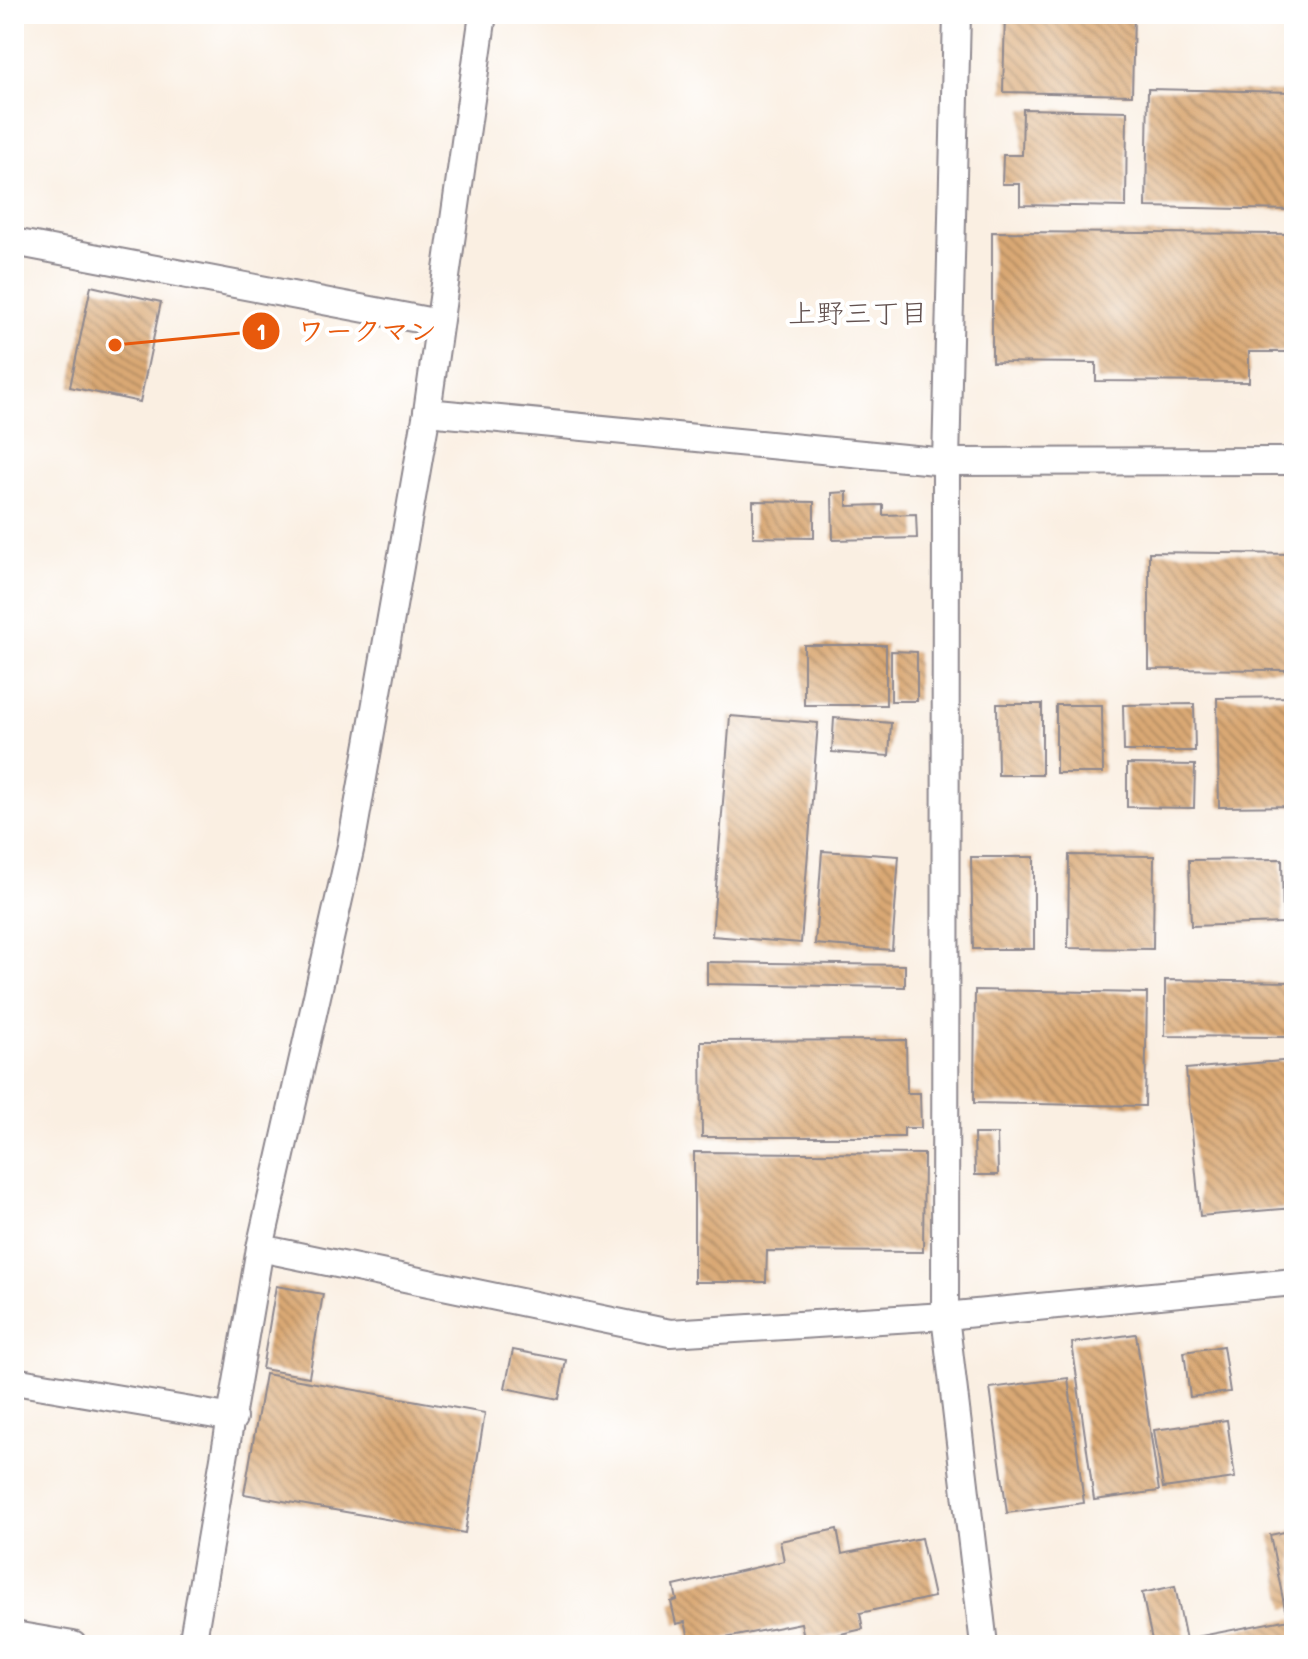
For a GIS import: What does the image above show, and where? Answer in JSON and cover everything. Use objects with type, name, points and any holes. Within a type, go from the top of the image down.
[{"type":"street","points":[[192,1645],[260,1248],[351,846],[427,412],[483,14]]},
{"type":"street","points":[[957,14],[946,462],[945,1316],[984,1645]]},
{"type":"street","points":[[14,242],[439,323]]},
{"type":"street","points":[[427,412],[946,462],[1294,461]]},
{"type":"street","points":[[260,1248],[670,1333],[945,1316],[1294,1282]]},
{"type":"street","points":[[14,1381],[233,1418]]},
{"type":"street","points":[[14,1635],[73,1645]]},
{"type":"building","points":[[1005,14],[1134,14],[1132,95],[1003,92]]},
{"type":"building","points":[[1148,89],[1294,92],[1294,210],[1146,207]]},
{"type":"building","points":[[1023,109],[1127,111],[1126,207],[1020,205],[1020,184],[1002,184],[1003,155],[1022,155]]},
{"type":"building","points":[[992,232],[1294,234],[1294,352],[1249,352],[1249,382],[1096,381],[1096,363],[992,362]]},
{"type":"building","points":[[91,286],[161,302],[140,402],[70,387]]},
{"type":"building","points":[[847,492],[847,506],[883,505],[883,515],[916,514],[917,538],[833,540],[832,493]]},
{"type":"building","points":[[753,501],[814,502],[814,538],[753,537]]},
{"type":"building","points":[[1149,552],[1294,554],[1294,670],[1149,669]]},
{"type":"building","points":[[804,645],[886,645],[886,705],[804,705]]},
{"type":"building","points":[[891,651],[917,652],[917,701],[891,701]]},
{"type":"building","points":[[1294,697],[1294,806],[1219,807],[1217,698]]},
{"type":"building","points":[[997,704],[1042,704],[1042,775],[998,775]]},
{"type":"building","points":[[1194,704],[1195,751],[1124,751],[1123,705]]},
{"type":"building","points":[[1056,705],[1102,705],[1103,773],[1056,773]]},
{"type":"building","points":[[730,716],[818,723],[801,943],[712,936]]},
{"type":"building","points":[[834,718],[891,723],[889,756],[832,752]]},
{"type":"building","points":[[1127,764],[1195,765],[1194,808],[1127,807]]},
{"type":"building","points":[[822,851],[899,856],[892,950],[815,944]]},
{"type":"building","points":[[1069,855],[1154,856],[1153,949],[1068,948]]},
{"type":"building","points":[[971,857],[1034,857],[1034,949],[973,949]]},
{"type":"building","points":[[1282,859],[1283,923],[1191,926],[1189,860]]},
{"type":"building","points":[[707,962],[905,965],[905,987],[707,984]]},
{"type":"building","points":[[1165,980],[1294,982],[1294,1037],[1165,1036]]},
{"type":"building","points":[[975,990],[1147,993],[1145,1106],[974,1103]]},
{"type":"building","points":[[906,1040],[907,1093],[920,1093],[921,1128],[904,1128],[904,1137],[702,1137],[701,1041]]},
{"type":"building","points":[[1294,1060],[1294,1208],[1200,1216],[1186,1069]]},
{"type":"building","points":[[974,1134],[997,1134],[998,1175],[975,1175]]},
{"type":"building","points":[[694,1152],[924,1154],[923,1252],[767,1251],[766,1282],[694,1282]]},
{"type":"building","points":[[276,1286],[323,1294],[309,1377],[262,1369]]},
{"type":"building","points":[[1136,1334],[1159,1491],[1094,1500],[1072,1343]]},
{"type":"building","points":[[1223,1346],[1230,1392],[1190,1397],[1184,1352]]},
{"type":"building","points":[[513,1350],[566,1360],[559,1399],[505,1388]]},
{"type":"building","points":[[265,1374],[485,1413],[465,1533],[244,1494]]},
{"type":"building","points":[[1068,1378],[1084,1503],[1007,1513],[990,1388]]},
{"type":"building","points":[[1227,1420],[1235,1478],[1163,1488],[1154,1430]]},
{"type":"building","points":[[837,1529],[842,1554],[921,1538],[934,1597],[860,1613],[863,1629],[805,1642],[801,1623],[691,1645],[685,1622],[676,1624],[671,1602],[677,1600],[674,1586],[784,1561],[780,1541]]},
{"type":"building","points":[[1294,1530],[1294,1607],[1285,1609],[1270,1535]]},
{"type":"building","points":[[1175,1586],[1187,1645],[1153,1645],[1142,1593]]},
{"type":"building","points":[[1294,1618],[1294,1645],[1198,1645],[1196,1637]]},
{"type":"place","name":"ワークマン","points":[[115,345]]},
{"type":"district","name":"上野三丁目","points":[[858,312]]}]
